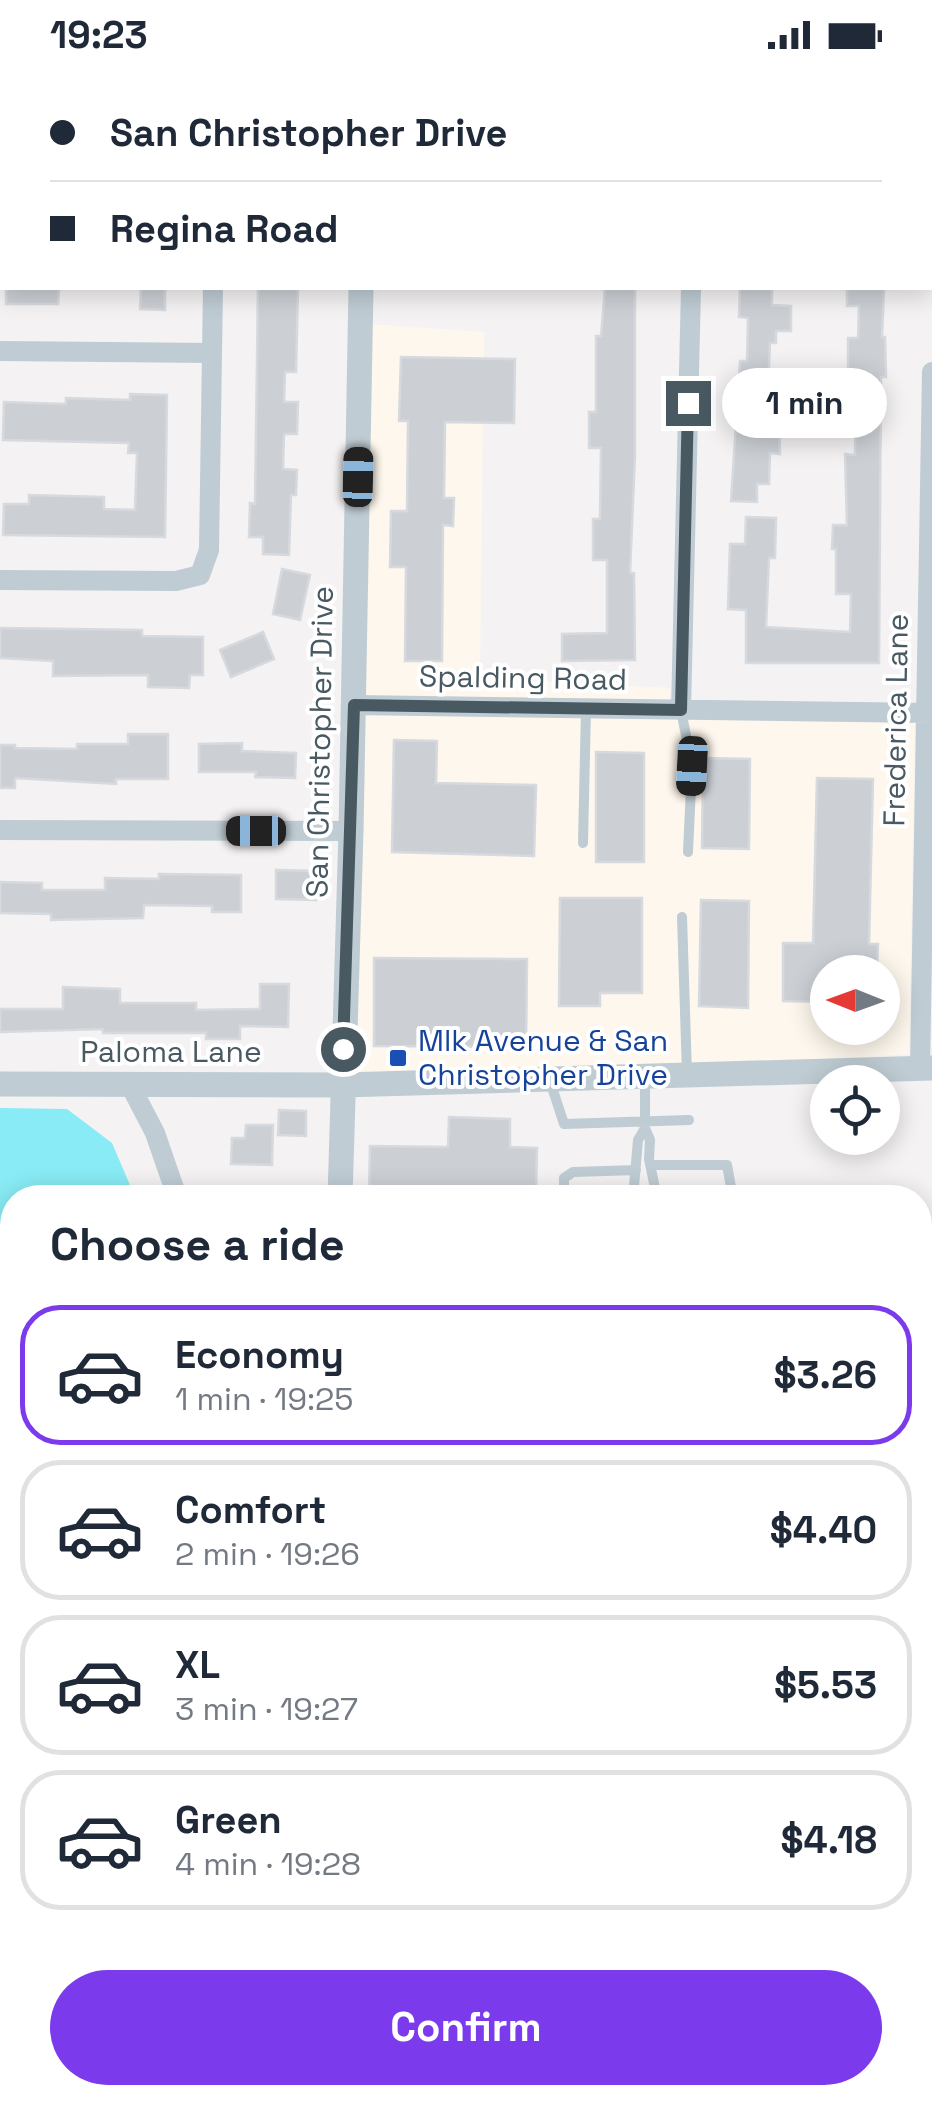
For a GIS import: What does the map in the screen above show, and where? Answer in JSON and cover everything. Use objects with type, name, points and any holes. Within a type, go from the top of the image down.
[{"type":"street","points":[[0,580],[176,581],[200,575],[209,550],[213,290]]},
{"type":"street","name":"San Christopher Drive","points":[[340,1185],[352,831],[361,290]]},
{"type":"street","points":[[681,710],[691,290]]},
{"type":"street","points":[[0,351],[212,353]]},
{"type":"street","name":"Frederica Lane","points":[[926,1068],[932,372]]},
{"type":"street","name":"Spalding Road","points":[[354,705],[929,713]]},
{"type":"street","points":[[0,830],[352,831]]},
{"type":"street","name":"Paloma Lane","points":[[0,1084],[342,1086],[926,1068]]},
{"type":"street","points":[[130,1085],[155,1133],[170,1185]]},
{"type":"lane","points":[[583,843],[586,709]]},
{"type":"lane","points":[[681,710],[692,766],[688,852]]},
{"type":"lane","points":[[682,917],[687,1075]]},
{"type":"lane","points":[[645,1076],[645,1125],[654,1185]]},
{"type":"lane","points":[[550,1080],[564,1124],[645,1125],[690,1120]]},
{"type":"lane","points":[[634,1185],[638,1140],[645,1125]]},
{"type":"lane","points":[[650,1165],[727,1165],[730,1185]]},
{"type":"lane","points":[[564,1185],[564,1178],[573,1172],[636,1170]]},
{"type":"shaded area","points":[[371,324],[484,332],[480,678],[670,688],[670,700],[365,695]]},
{"type":"shaded area","points":[[365,715],[915,723],[909,1054],[779,1063],[353,1075]]},
{"type":"water","points":[[0,1108],[67,1109],[112,1143],[130,1185],[0,1185]]},
{"type":"building","points":[[6,290],[59,290],[58,304],[6,304]]},
{"type":"building","points":[[141,290],[165,290],[165,310],[140,309]]},
{"type":"building","points":[[258,290],[298,290],[296,372],[285,372],[284,402],[298,402],[297,434],[284,434],[283,469],[297,470],[296,495],[291,495],[289,555],[263,554],[263,537],[249,537],[250,503],[255,504]]},
{"type":"building","points":[[605,290],[635,290],[630,573],[634,573],[635,660],[562,661],[562,634],[607,633],[607,560],[593,560],[593,519],[600,519],[601,448],[589,448],[589,412],[596,412],[596,336],[601,336]]},
{"type":"building","points":[[740,290],[772,290],[772,305],[791,306],[791,331],[776,331],[776,343],[770,343],[768,386],[778,387],[780,454],[770,453],[769,484],[757,484],[757,502],[731,501],[740,361],[747,361],[748,318],[739,317]]},
{"type":"building","points":[[847,290],[884,290],[882,337],[886,377],[881,377],[879,663],[746,663],[746,610],[728,609],[730,544],[745,544],[746,517],[776,518],[775,558],[769,558],[766,627],[850,632],[851,594],[836,594],[836,549],[832,549],[833,525],[847,525],[845,454],[855,455],[856,378],[848,378],[848,338],[858,338],[859,306],[847,306]]},
{"type":"building","points":[[401,357],[515,359],[514,423],[445,422],[444,498],[454,498],[453,526],[443,525],[442,661],[405,661],[406,567],[390,567],[391,511],[407,511],[408,421],[399,421]]},
{"type":"building","points":[[130,394],[167,395],[165,537],[3,535],[4,504],[29,504],[29,495],[104,497],[104,509],[135,510],[137,453],[128,453],[129,443],[3,440],[4,402],[66,404],[66,398],[130,400]]},
{"type":"building","points":[[282,569],[310,575],[300,620],[273,614]]},
{"type":"building","points":[[0,628],[142,630],[142,636],[203,637],[203,675],[190,675],[189,688],[148,687],[148,675],[53,676],[53,661],[0,658]]},
{"type":"building","points":[[263,632],[274,659],[231,677],[220,650]]},
{"type":"building","points":[[128,734],[168,734],[168,779],[116,779],[116,784],[15,778],[15,788],[0,788],[0,745],[77,749],[77,744],[128,744]]},
{"type":"building","points":[[394,740],[437,741],[436,783],[536,785],[534,856],[392,852]]},
{"type":"building","points":[[242,743],[242,751],[296,753],[295,778],[255,777],[256,772],[199,772],[199,744]]},
{"type":"building","points":[[596,752],[644,753],[644,862],[596,862]]},
{"type":"building","points":[[703,758],[750,759],[749,849],[702,848]]},
{"type":"building","points":[[817,778],[873,779],[869,944],[878,944],[878,955],[810,955],[810,1002],[783,1001],[783,943],[813,943]]},
{"type":"building","points":[[276,870],[316,871],[316,900],[276,899]]},
{"type":"building","points":[[159,874],[241,875],[241,912],[212,912],[212,906],[144,905],[143,918],[51,920],[51,914],[0,913],[0,882],[42,883],[42,890],[105,890],[105,878],[159,879]]},
{"type":"building","points":[[560,898],[642,898],[642,993],[600,993],[600,1006],[559,1006]]},
{"type":"building","points":[[701,900],[749,901],[748,1008],[699,1006]]},
{"type":"building","points":[[374,958],[527,959],[526,1047],[374,1046]]},
{"type":"building","points":[[260,984],[289,984],[288,1027],[240,1026],[240,1039],[206,1039],[206,1033],[103,1033],[103,1029],[0,1032],[0,1009],[63,1009],[63,987],[120,989],[120,1003],[196,1003],[196,1010],[260,1009]]},
{"type":"building","points":[[279,1110],[306,1111],[306,1136],[278,1135]]},
{"type":"building","points":[[449,1117],[510,1119],[510,1147],[537,1148],[536,1185],[369,1185],[370,1146],[448,1147]]},
{"type":"building","points":[[246,1125],[273,1125],[272,1165],[231,1164],[232,1138],[245,1138]]},
{"type":"place","name":"Mlk Avenue & San Christopher Drive","points":[[398,1058]]},
{"type":"route","points":[[343,1049],[354,705],[681,710],[688,403]]}]
